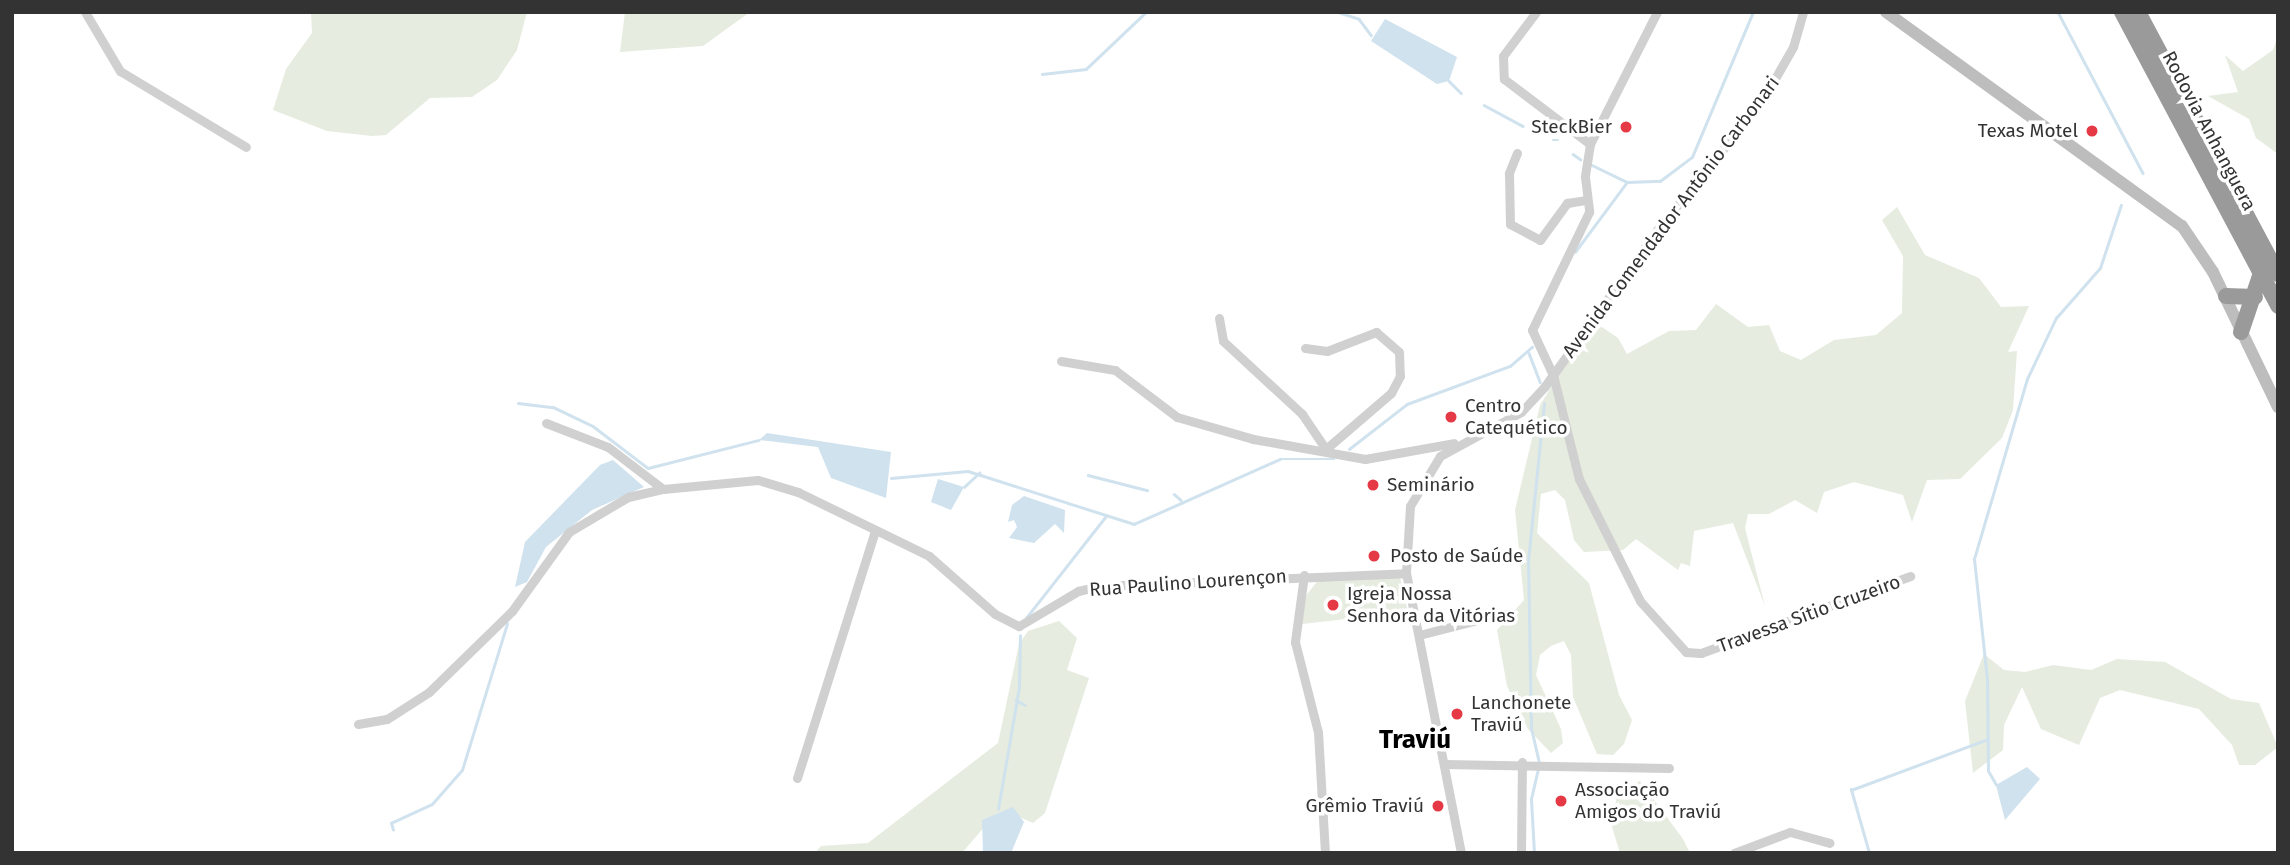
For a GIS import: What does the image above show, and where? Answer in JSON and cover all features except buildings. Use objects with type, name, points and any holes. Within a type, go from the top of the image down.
[{"type":"highway","name":"Rodovia Anhanguera","points":[[2122,12],[2278,306]]},
{"type":"highway","name":"Rodovia Anhanguera","points":[[2138,12],[2278,274]]},
{"type":"highway","points":[[2241,332],[2261,273]]},
{"type":"highway","points":[[2226,296],[2255,297]]},
{"type":"main road","points":[[1886,12],[2182,226],[2226,296],[2278,407]]},
{"type":"street","points":[[85,12],[120,71],[246,147]]},
{"type":"street","points":[[1536,12],[1503,56],[1504,79],[1590,144]]},
{"type":"street","points":[[1517,153],[1509,173],[1510,224],[1541,240],[1567,203],[1587,200],[1590,144],[1657,12]]},
{"type":"street","name":"Avenida Comendador Antônio Carbonari","points":[[1461,853],[1406,573],[1410,506],[1432,467],[1456,443],[1521,412],[1553,375],[1657,230],[1761,103],[1793,47],[1803,12]]},
{"type":"street","name":"Travessa Sítio Cruzeiro","points":[[1587,200],[1586,222],[1556,271],[1532,330],[1553,375],[1579,479],[1640,601],[1676,648],[1702,653],[1910,576]]},
{"type":"street","points":[[1219,318],[1223,341],[1302,414],[1326,448]]},
{"type":"street","points":[[1305,348],[1327,351],[1376,332],[1399,352],[1400,376],[1391,393],[1326,448]]},
{"type":"street","points":[[1061,361],[1115,370],[1159,409],[1206,427],[1326,448],[1365,459],[1456,443]]},
{"type":"street","points":[[546,423],[608,447],[663,489]]},
{"type":"street","name":"Rua Paulino Lourençon","points":[[358,724],[387,719],[429,692],[512,611],[569,532],[628,497],[663,489],[776,483],[929,556],[995,614],[1019,626],[1088,588],[1304,575],[1406,573]]},
{"type":"street","points":[[797,778],[875,530]]},
{"type":"street","points":[[1304,575],[1295,642],[1318,732],[1325,853]]},
{"type":"street","points":[[1419,635],[1497,615]]},
{"type":"street","points":[[1444,764],[1522,762],[1669,768]]},
{"type":"street","points":[[1521,853],[1522,762]]},
{"type":"street","points":[[1734,853],[1790,832],[1830,843]]},
{"type":"shaded area","points":[[311,12],[527,12],[517,50],[497,80],[472,97],[430,98],[386,135],[372,136],[327,131],[273,110],[286,69],[312,33]]},
{"type":"shaded area","points":[[625,12],[750,12],[703,46],[620,52]]},
{"type":"shaded area","points":[[2278,36],[2278,154],[2256,138],[2249,119],[2208,96],[2238,92],[2225,55],[2243,71],[2273,50]]},
{"type":"shaded area","points":[[1897,207],[1925,255],[1979,278],[2001,307],[2029,306],[2008,352],[2017,351],[2013,410],[2002,438],[1960,479],[1927,480],[1912,522],[1903,495],[1854,482],[1824,492],[1817,513],[1795,500],[1769,514],[1748,514],[1745,528],[1765,606],[1733,523],[1694,531],[1690,566],[1681,563],[1678,570],[1636,539],[1623,550],[1584,552],[1574,540],[1565,500],[1555,490],[1541,494],[1537,533],[1589,583],[1619,695],[1632,720],[1624,744],[1613,755],[1597,754],[1573,697],[1571,655],[1564,641],[1551,646],[1540,655],[1536,675],[1561,729],[1563,743],[1551,753],[1528,729],[1507,686],[1497,630],[1524,600],[1515,510],[1540,405],[1563,368],[1592,329],[1602,327],[1618,338],[1627,354],[1669,331],[1696,330],[1716,304],[1748,327],[1769,325],[1780,351],[1801,360],[1834,340],[1876,335],[1902,313],[1903,256],[1882,220]]},
{"type":"shaded area","points":[[1400,577],[1408,612],[1302,624],[1305,597],[1319,579]]},
{"type":"shaded area","points":[[1059,621],[1077,638],[1067,670],[1089,678],[1045,813],[1033,823],[1017,816],[991,819],[962,853],[815,853],[821,846],[868,843],[998,743],[1019,644],[1028,631]]},
{"type":"shaded area","points":[[1984,654],[2004,670],[2025,672],[2053,665],[2091,670],[2117,659],[2165,662],[2231,699],[2259,703],[2278,747],[2255,765],[2239,765],[2232,745],[2199,709],[2120,690],[2100,698],[2079,745],[2041,729],[2022,687],[2004,725],[2003,750],[1973,773],[1965,701]]},
{"type":"shaded area","points":[[1640,781],[1683,839],[1690,853],[1620,853],[1612,827],[1617,794]]},
{"type":"water","points":[[1385,19],[1457,57],[1449,81],[1437,84],[1371,41]]},
{"type":"water","points":[[767,433],[891,452],[886,498],[831,478],[818,447],[759,440]]},
{"type":"water","points":[[613,460],[644,487],[592,510],[546,547],[527,582],[515,587],[525,542],[600,465]]},
{"type":"water","points":[[938,479],[964,487],[951,510],[931,502]]},
{"type":"water","points":[[1024,496],[1065,510],[1064,533],[1055,524],[1034,543],[1009,538],[1017,527],[1014,520],[1008,522],[1012,505]]},
{"type":"water","points":[[2027,767],[2040,779],[2005,820],[1996,785]]},
{"type":"water","points":[[1013,807],[1024,822],[1011,853],[983,853],[982,820]]},
{"type":"waterway","points":[[1042,74],[1086,69],[1146,12]]},
{"type":"waterway","points":[[1338,12],[1359,19],[1371,35]]},
{"type":"waterway","points":[[1575,252],[1627,182],[1660,181],[1692,157],[1753,12]]},
{"type":"waterway","points":[[2058,12],[2143,173]]},
{"type":"waterway","points":[[1449,81],[1461,93]]},
{"type":"waterway","points":[[1484,105],[1523,126]]},
{"type":"waterway","points":[[1553,140],[1558,140]]},
{"type":"waterway","points":[[1573,154],[1580,159]]},
{"type":"waterway","points":[[1590,164],[1627,182]]},
{"type":"waterway","points":[[1996,785],[1988,771],[1987,679],[1974,559],[2027,379],[2056,318],[2100,268],[2121,205]]},
{"type":"waterway","points":[[1349,449],[1407,404],[1510,366],[1532,347]]},
{"type":"waterway","points":[[1529,353],[1540,382]]},
{"type":"waterway","points":[[518,403],[553,407],[593,426],[648,468],[759,440]]},
{"type":"waterway","points":[[1539,763],[1531,729],[1528,561],[1544,404]]},
{"type":"waterway","points":[[891,478],[968,471],[1134,524],[1280,459],[1334,459]]},
{"type":"waterway","points":[[964,487],[979,473]]},
{"type":"waterway","points":[[1088,475],[1147,490]]},
{"type":"waterway","points":[[1174,494],[1181,500]]},
{"type":"waterway","points":[[1026,618],[1106,516]]},
{"type":"waterway","points":[[393,830],[391,823],[432,804],[462,770],[507,624]]},
{"type":"waterway","points":[[998,809],[1019,687],[1020,636]]},
{"type":"waterway","points":[[1016,700],[1025,705]]},
{"type":"waterway","points":[[1869,853],[1851,790],[1988,739]]},
{"type":"waterway","points":[[1534,853],[1531,799],[1538,769]]},
{"type":"place","name":"SteckBier","points":[[1626,127]]},
{"type":"place","name":"Texas Motel","points":[[2092,131]]},
{"type":"place","name":"Centro Catequético","points":[[1451,417]]},
{"type":"place","name":"Seminário","points":[[1373,485]]},
{"type":"place","name":"Posto de Saúde","points":[[1374,556]]},
{"type":"place","name":"Igreja Nossa Senhora da Vitórias","points":[[1333,605]]},
{"type":"place","name":"Lanchonete Traviú","points":[[1457,714]]},
{"type":"place","name":"Associação Amigos do Traviú","points":[[1561,801]]},
{"type":"place","name":"Grêmio Traviú","points":[[1438,806]]},
{"type":"district","name":"Traviú","points":[[1415,740]]}]
